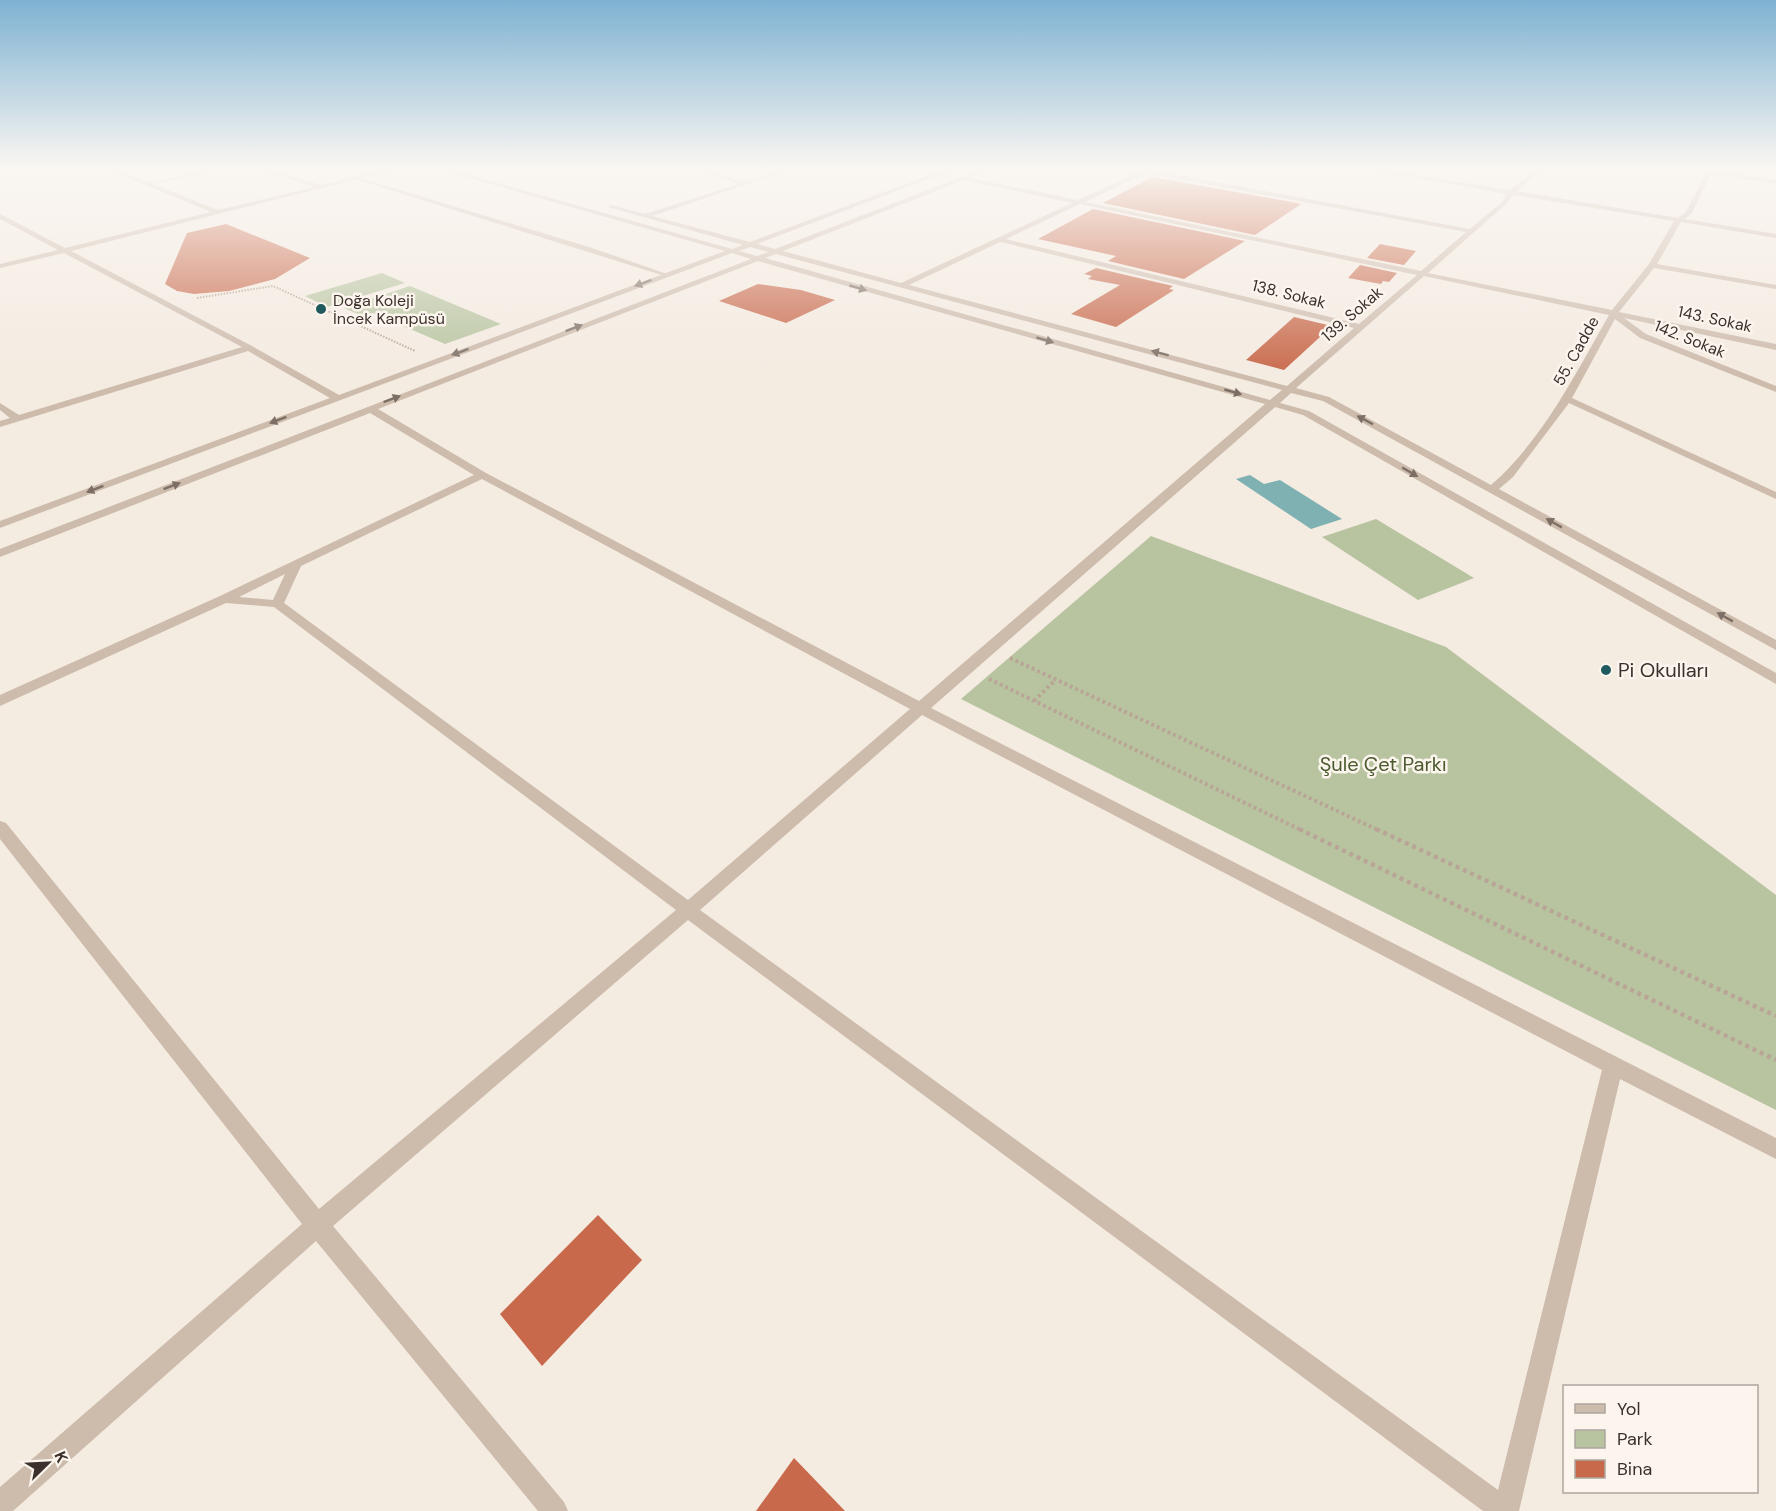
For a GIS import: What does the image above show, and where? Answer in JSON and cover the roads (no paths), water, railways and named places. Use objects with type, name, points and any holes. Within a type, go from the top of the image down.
[{"type":"street","points":[[45,239],[337,398]]},
{"type":"street","points":[[0,266],[113,239]]},
{"type":"street","points":[[685,239],[1306,413],[1776,679]]},
{"type":"street","points":[[730,239],[1326,399],[1776,646]]},
{"type":"street","points":[[0,525],[765,239]]},
{"type":"street","points":[[0,553],[807,239]]},
{"type":"street","points":[[904,284],[1004,239]]},
{"type":"street","name":"142. Sokak","points":[[1254,239],[1613,314],[1643,336],[1776,389]]},
{"type":"street","name":"139. Sokak","points":[[0,1504],[317,1225],[688,910],[1461,239]]},
{"type":"street","name":"55. Cadde","points":[[1493,489],[1509,475],[1567,399],[1613,314],[1652,265],[1668,239]]},
{"type":"street","name":"138. Sokak","points":[[1001,240],[1361,327]]},
{"type":"street","points":[[1652,265],[1776,288]]},
{"type":"street","name":"143. Sokak","points":[[1613,314],[1776,347]]},
{"type":"street","points":[[0,423],[249,348]]},
{"type":"street","points":[[1567,399],[1776,496]]},
{"type":"street","points":[[0,406],[17,418]]},
{"type":"street","points":[[369,408],[482,475],[920,708],[1776,1149]]},
{"type":"street","points":[[0,701],[224,599],[482,475]]},
{"type":"street","points":[[277,604],[296,565]]},
{"type":"street","points":[[224,599],[277,604],[688,910],[1505,1511],[1613,1065]]},
{"type":"street","points":[[0,827],[317,1225],[555,1511]]},
{"type":"lane","points":[[551,239],[667,275]]},
{"type":"water","points":[[1250,475],[1264,484],[1280,480],[1342,519],[1311,529],[1236,479]]},
{"type":"place","name":"Doğa Koleji İncek Kampüsü","points":[[321,309]]},
{"type":"place","name":"Pi Okulları","points":[[1606,670]]},
{"type":"park label","name":"Şule Çet Parkı","points":[[1383,764]]}]
